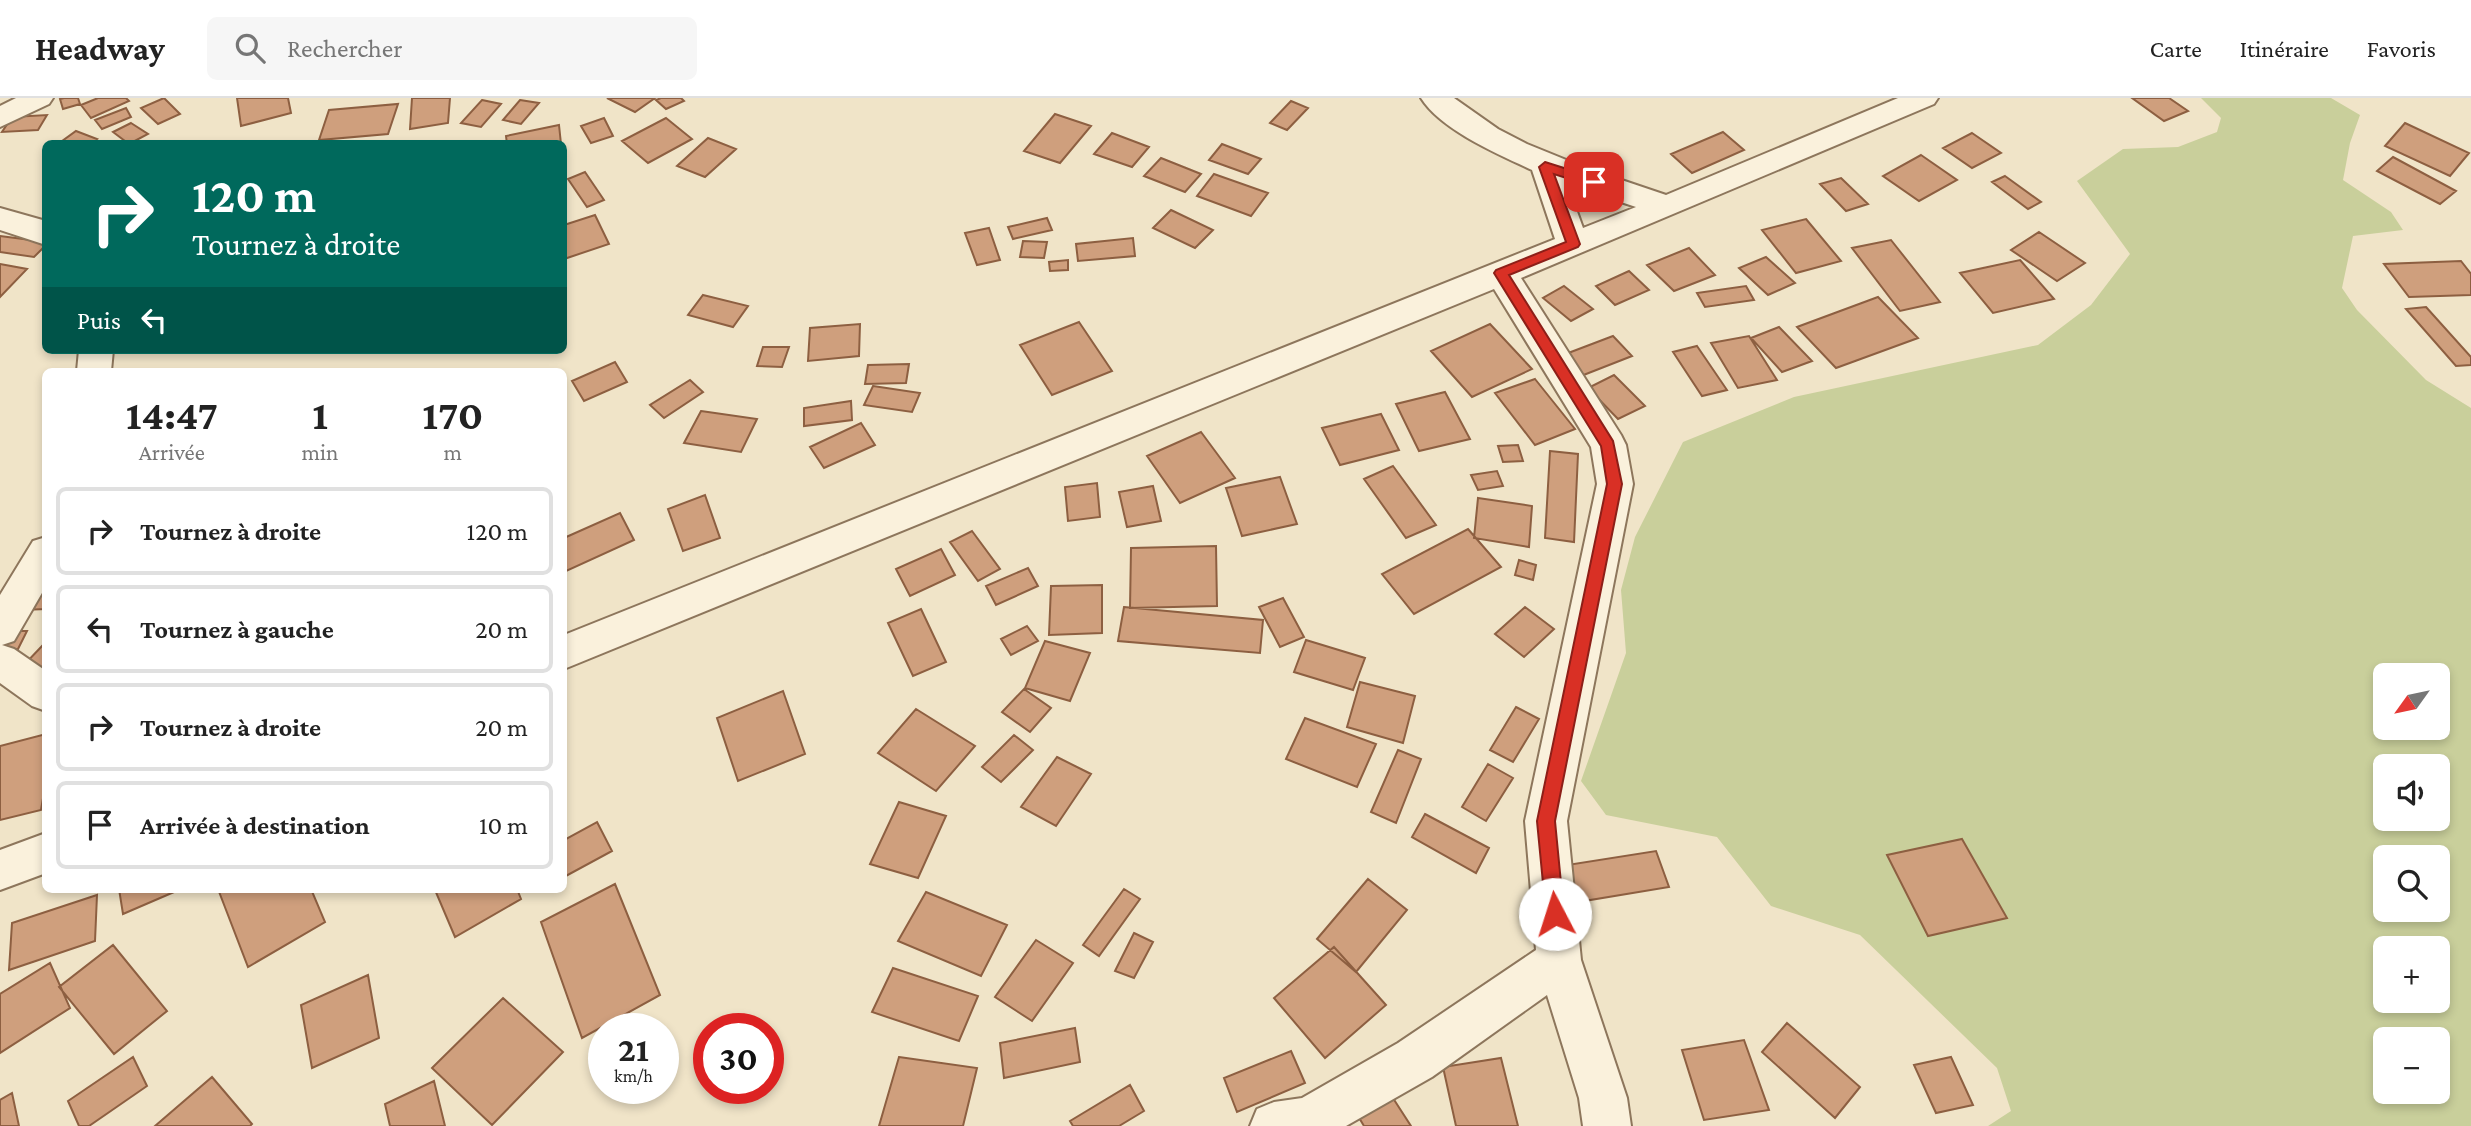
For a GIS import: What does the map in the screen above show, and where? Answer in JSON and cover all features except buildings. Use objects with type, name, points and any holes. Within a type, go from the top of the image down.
[{"type":"street","points":[[0,118],[39,98]]},
{"type":"street","points":[[1435,98],[1484,134],[1545,167],[1667,206]]},
{"type":"street","points":[[567,651],[1667,206],[1924,98]]},
{"type":"street","points":[[1545,167],[1573,244]]},
{"type":"street","points":[[0,219],[30,226],[42,232]]},
{"type":"street","points":[[1501,273],[1608,445],[1615,484],[1546,821],[1559,960],[1603,1098],[1607,1126]]},
{"type":"street","points":[[0,629],[42,559]]},
{"type":"street","points":[[0,661],[42,691]]},
{"type":"street","points":[[0,870],[42,854]]},
{"type":"street","points":[[1274,1126],[1308,1121],[1415,1060],[1559,960]]},
{"type":"green space","points":[[2201,98],[2331,98],[2360,115],[2350,143],[2343,180],[2391,212],[2403,230],[2353,236],[2342,288],[2357,310],[2426,380],[2471,408],[2471,1126],[1988,1126],[2011,1111],[1997,1068],[1860,935],[1771,906],[1717,837],[1606,815],[1581,781],[1626,653],[1621,590],[1635,537],[1683,442],[1794,397],[2038,345],[2091,305],[2130,254],[2077,181],[2123,149],[2178,147],[2217,132],[2221,118]]},
{"type":"route","points":[[1555,914],[1546,821],[1615,484],[1608,445],[1501,273],[1573,244],[1545,167],[1594,182]]}]
